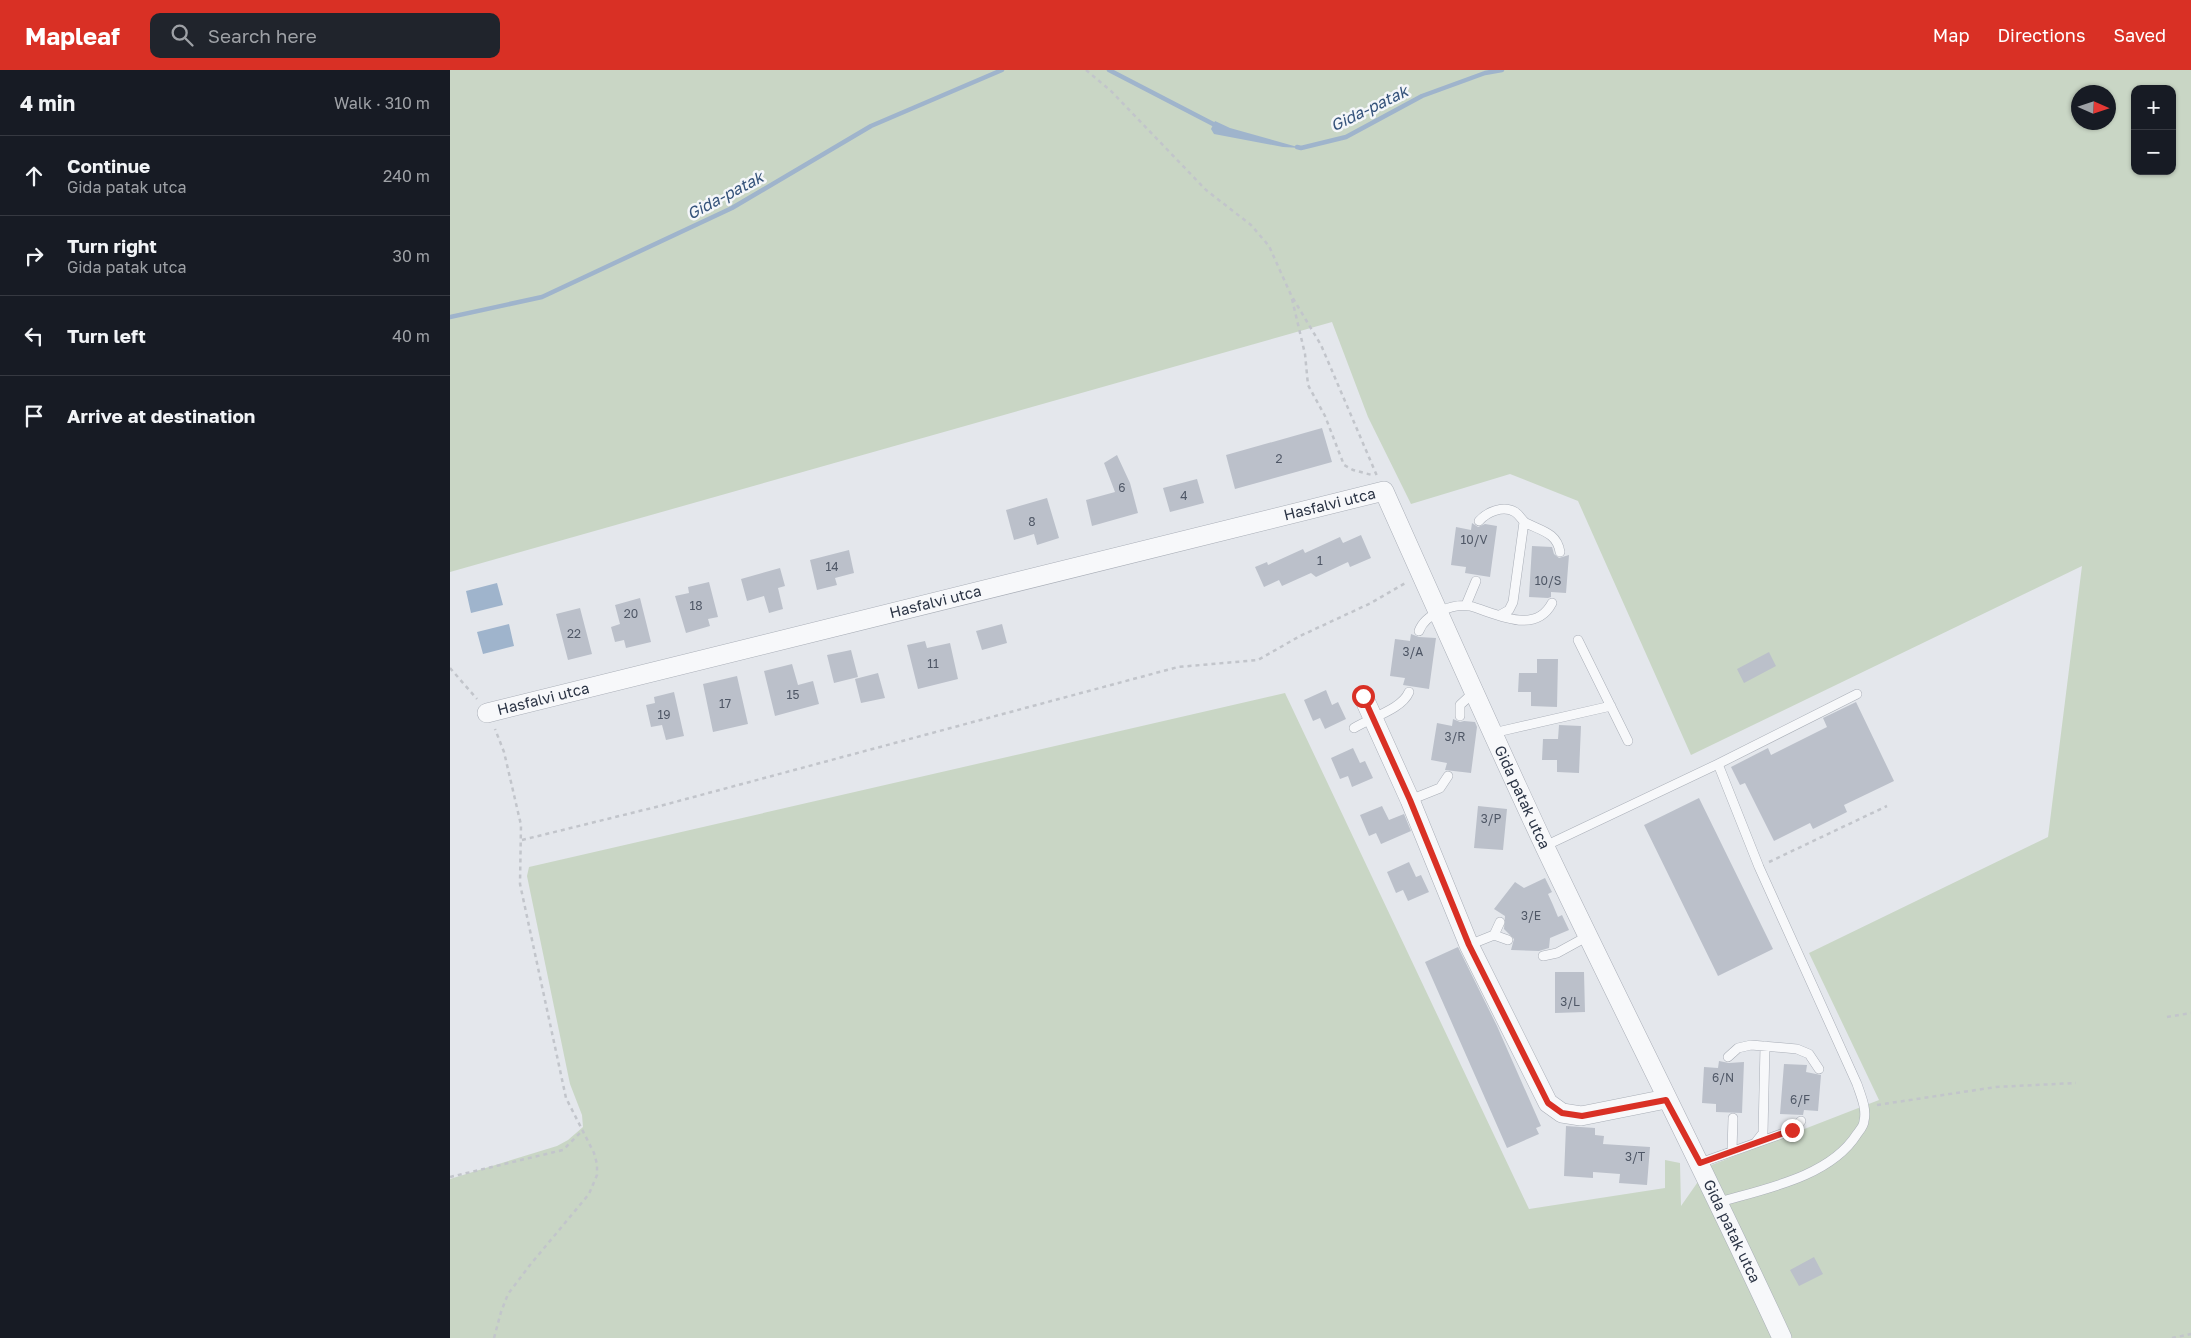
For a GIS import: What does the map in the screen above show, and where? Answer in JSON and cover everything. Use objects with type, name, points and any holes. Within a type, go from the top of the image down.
[{"type":"street","name":"Gida patak utca","points":[[1384,491],[1545,846],[1666,1100],[1719,1202],[1782,1338]]},
{"type":"street","name":"Hasfalvi utca","points":[[487,713],[1384,491]]},
{"type":"street","points":[[1363,696],[1410,800],[1469,945],[1548,1103],[1555,1109],[1569,1115],[1582,1116],[1666,1100]]},
{"type":"lane","points":[[1479,522],[1487,514],[1506,510],[1516,513],[1524,522],[1553,535],[1558,542],[1560,552]]},
{"type":"lane","points":[[1500,615],[1509,610],[1513,602],[1524,522]]},
{"type":"lane","points":[[1466,605],[1476,580]]},
{"type":"lane","points":[[1419,631],[1424,622],[1439,611],[1466,605],[1517,621],[1527,621],[1546,611],[1552,603]]},
{"type":"lane","points":[[1578,640],[1628,741]]},
{"type":"lane","points":[[1354,728],[1398,707],[1404,702],[1409,692]]},
{"type":"lane","points":[[1460,716],[1460,705],[1474,692]]},
{"type":"lane","points":[[1545,846],[1718,764],[1857,694]]},
{"type":"lane","points":[[1493,733],[1610,706]]},
{"type":"lane","points":[[1718,764],[1759,866],[1857,1084],[1865,1107],[1864,1122],[1856,1136],[1846,1149],[1831,1162],[1795,1178],[1719,1202]]},
{"type":"lane","points":[[1410,800],[1440,788],[1448,776]]},
{"type":"lane","points":[[1494,935],[1500,922]]},
{"type":"lane","points":[[1469,945],[1494,935],[1508,940]]},
{"type":"lane","points":[[1543,956],[1557,953],[1588,936]]},
{"type":"lane","points":[[1728,1057],[1738,1048],[1744,1046],[1765,1046],[1804,1051],[1813,1058],[1819,1069]]},
{"type":"lane","points":[[1756,1142],[1763,1133],[1765,1046]]},
{"type":"lane","points":[[1732,1150],[1733,1118]]},
{"type":"lane","points":[[1700,1163],[1792,1130],[1801,1121]]},
{"type":"path","points":[[1086,70],[1111,91],[1206,190],[1251,225],[1269,246],[1290,296],[1305,354],[1308,384],[1325,416],[1344,464],[1353,470],[1378,477],[1320,345],[1290,296]]},
{"type":"path","points":[[522,840],[660,806],[1178,667],[1258,660],[1300,636],[1371,603],[1421,573]]},
{"type":"path","points":[[450,668],[487,713],[504,752],[521,825],[520,884],[566,1098],[594,1153],[597,1164],[597,1175],[589,1194],[508,1294],[494,1338]]},
{"type":"path","points":[[1759,866],[1887,806]]},
{"type":"path","points":[[2167,1018],[2191,1013]]},
{"type":"path","points":[[1865,1107],[1996,1087],[2076,1083]]},
{"type":"path","points":[[450,1177],[563,1150],[582,1131]]},
{"type":"path","points":[[2172,1338],[2191,1334]]},
{"type":"green space","points":[[450,70],[2191,70],[2191,1338],[450,1338],[450,1179],[557,1146],[568,1140],[583,1127],[582,1115],[570,1084],[527,876],[529,867],[1285,693],[1529,1209],[1665,1188],[1665,1160],[1680,1163],[1681,1206],[1709,1166],[1879,1100],[1809,953],[2048,837],[2082,566],[1691,755],[1578,501],[1510,474],[1411,504],[1368,417],[1332,322],[450,572]]},
{"type":"water","points":[[1215,121],[1230,128],[1301,148],[1283,147],[1214,134],[1211,129]]},
{"type":"water","points":[[497,583],[503,605],[471,613],[466,591]]},
{"type":"water","points":[[509,624],[514,646],[483,654],[477,632]]},
{"type":"building","points":[[1322,428],[1332,462],[1235,489],[1226,455]]},
{"type":"building","points":[[1117,455],[1130,483],[1138,513],[1092,526],[1086,500],[1115,492],[1104,463]]},
{"type":"building","points":[[1197,479],[1204,503],[1170,512],[1163,488]]},
{"type":"building","points":[[1047,498],[1059,538],[1037,545],[1034,534],[1014,540],[1006,510]]},
{"type":"building","points":[[1472,523],[1478,527],[1485,524],[1497,526],[1490,577],[1465,573],[1466,567],[1451,565],[1456,527],[1471,530]]},
{"type":"building","points":[[1361,535],[1371,558],[1350,567],[1348,562],[1316,577],[1311,573],[1282,586],[1279,580],[1264,587],[1255,567],[1267,562],[1268,565],[1303,549],[1305,553],[1340,537],[1343,543]]},
{"type":"building","points":[[1532,546],[1552,547],[1554,554],[1559,558],[1569,555],[1566,593],[1551,592],[1551,597],[1548,598],[1529,597]]},
{"type":"building","points":[[849,550],[854,573],[835,578],[837,585],[817,590],[810,560]]},
{"type":"building","points":[[780,568],[785,586],[778,588],[783,609],[769,613],[764,596],[747,601],[741,579]]},
{"type":"building","points":[[709,582],[718,617],[708,619],[710,626],[686,633],[675,596],[689,593],[688,587]]},
{"type":"building","points":[[640,598],[651,642],[626,648],[624,640],[615,642],[611,627],[620,624],[615,605]]},
{"type":"building","points":[[580,608],[592,654],[568,660],[556,614]]},
{"type":"building","points":[[1002,624],[1007,643],[982,650],[976,631]]},
{"type":"building","points":[[1411,634],[1419,637],[1436,638],[1429,689],[1403,685],[1405,678],[1390,676],[1395,639],[1410,641]]},
{"type":"building","points":[[925,641],[927,648],[950,643],[958,679],[918,689],[907,645]]},
{"type":"building","points":[[851,650],[858,677],[834,683],[827,655]]},
{"type":"building","points":[[1769,652],[1776,666],[1744,683],[1737,669]]},
{"type":"building","points":[[1537,659],[1558,659],[1557,707],[1531,706],[1531,692],[1518,692],[1519,673],[1537,673]]},
{"type":"building","points":[[792,664],[798,685],[813,681],[819,704],[775,716],[764,671]]},
{"type":"building","points":[[878,673],[885,698],[861,703],[855,679]]},
{"type":"building","points":[[737,676],[748,724],[713,732],[703,684]]},
{"type":"building","points":[[1326,690],[1332,705],[1338,702],[1346,719],[1325,729],[1320,718],[1313,721],[1304,700]]},
{"type":"building","points":[[674,692],[684,736],[666,740],[662,725],[651,727],[646,705],[655,703],[654,697]]},
{"type":"building","points":[[1856,702],[1894,781],[1844,805],[1847,812],[1813,829],[1810,823],[1774,841],[1745,783],[1740,785],[1731,767],[1768,748],[1771,755],[1827,727],[1823,718]]},
{"type":"building","points":[[1453,719],[1460,722],[1475,722],[1477,727],[1471,773],[1445,770],[1447,763],[1431,760],[1437,723],[1452,726]]},
{"type":"building","points":[[1559,725],[1581,726],[1579,773],[1557,772],[1557,760],[1542,760],[1543,739],[1558,739]]},
{"type":"building","points":[[1353,748],[1360,763],[1365,761],[1373,778],[1352,787],[1348,776],[1340,779],[1331,758]]},
{"type":"building","points":[[1699,798],[1773,949],[1718,976],[1644,825]]},
{"type":"building","points":[[1382,806],[1389,820],[1404,814],[1411,831],[1381,844],[1376,833],[1369,836],[1360,815]]},
{"type":"building","points":[[1478,806],[1507,809],[1503,850],[1474,848]]},
{"type":"building","points":[[1409,862],[1416,877],[1421,875],[1429,892],[1408,901],[1403,890],[1396,893],[1387,872]]},
{"type":"building","points":[[1545,878],[1552,892],[1548,894],[1558,917],[1562,915],[1569,930],[1550,938],[1549,948],[1539,951],[1511,950],[1514,939],[1504,929],[1505,916],[1494,909],[1515,882],[1524,888]]},
{"type":"building","points":[[1458,947],[1497,1026],[1541,1126],[1536,1128],[1539,1134],[1507,1148],[1425,962]]},
{"type":"building","points":[[1555,972],[1584,972],[1585,1012],[1555,1013]]},
{"type":"building","points":[[1719,1061],[1729,1063],[1744,1062],[1742,1113],[1716,1112],[1716,1104],[1702,1103],[1704,1067],[1718,1068]]},
{"type":"building","points":[[1784,1064],[1807,1065],[1806,1072],[1821,1075],[1818,1111],[1804,1110],[1803,1115],[1780,1114]]},
{"type":"building","points":[[1566,1126],[1595,1128],[1595,1135],[1604,1136],[1603,1144],[1650,1147],[1647,1185],[1619,1183],[1620,1174],[1593,1172],[1593,1178],[1564,1176]]},
{"type":"building","points":[[1814,1257],[1823,1274],[1799,1286],[1790,1270]]},
{"type":"waterway","name":"Gida-patak","points":[[450,317],[542,297],[732,208],[871,126],[1002,70]]},
{"type":"waterway","name":"Gida-patak","points":[[1109,70],[1217,126]]},
{"type":"waterway","name":"Gida-patak","points":[[1297,147],[1301,148],[1346,137],[1422,96],[1485,73],[1502,70]]},
{"type":"route","points":[[1363,696],[1410,800],[1469,945],[1548,1103],[1562,1113],[1588,1116],[1666,1100],[1700,1163],[1792,1130]]}]
